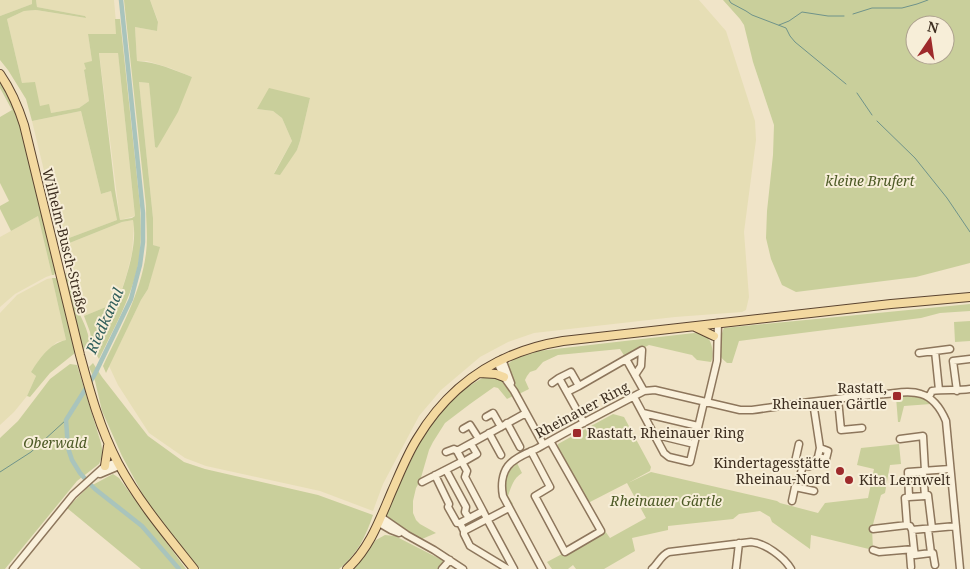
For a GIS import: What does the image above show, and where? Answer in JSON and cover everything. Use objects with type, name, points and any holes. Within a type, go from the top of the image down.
[{"type":"main road","name":"Wilhelm-Busch-Straße","points":[[0,74],[15,98],[24,125],[86,376],[108,444],[118,464],[145,507],[194,569]]},
{"type":"main road","points":[[347,569],[357,560],[367,546],[408,455],[435,412],[456,390],[477,374],[522,350],[549,343],[882,305],[970,297]]},
{"type":"main road","points":[[693,326],[714,336]]},
{"type":"main road","points":[[477,374],[496,374],[504,377]]},
{"type":"main road","points":[[106,466],[108,444]]},
{"type":"street","points":[[716,324],[714,336],[717,352]]},
{"type":"street","points":[[634,396],[664,453],[669,457],[690,462],[698,426],[717,361],[716,324]]},
{"type":"street","points":[[919,353],[950,349]]},
{"type":"street","points":[[567,392],[642,350],[641,366],[635,375]]},
{"type":"street","points":[[935,351],[939,390]]},
{"type":"street","points":[[626,359],[644,391]]},
{"type":"street","points":[[957,391],[953,361],[970,359]]},
{"type":"street","points":[[499,361],[504,377],[514,392]]},
{"type":"street","points":[[499,361],[514,392],[544,444]]},
{"type":"street","points":[[552,382],[571,372],[579,386]]},
{"type":"street","points":[[559,378],[584,423]]},
{"type":"street","points":[[960,569],[946,422],[937,405],[928,397],[932,391],[970,389]]},
{"type":"street","name":"Rheinauer Ring","points":[[542,569],[502,496],[503,477],[506,471],[511,463],[644,391],[655,390],[740,410],[911,392],[928,397]]},
{"type":"street","points":[[838,399],[841,430],[862,428]]},
{"type":"street","points":[[799,444],[796,462],[813,466],[820,448],[813,402]]},
{"type":"street","points":[[486,417],[493,413],[520,447]]},
{"type":"street","points":[[457,451],[526,413]]},
{"type":"street","points":[[643,413],[698,426]]},
{"type":"street","points":[[463,429],[470,425],[479,439]]},
{"type":"street","points":[[489,433],[501,455]]},
{"type":"street","points":[[653,434],[694,444]]},
{"type":"street","points":[[900,438],[923,436],[925,496]]},
{"type":"street","points":[[530,452],[550,487],[535,496],[565,552],[601,531],[550,441]]},
{"type":"street","points":[[422,482],[476,454],[471,444]]},
{"type":"street","points":[[446,452],[454,448],[463,461],[467,471],[465,477],[514,569]]},
{"type":"street","points":[[13,569],[72,495],[106,466],[118,464]]},
{"type":"street","points":[[94,476],[118,464]]},
{"type":"street","points":[[792,501],[803,465]]},
{"type":"street","points":[[909,497],[908,472],[950,469]]},
{"type":"street","points":[[446,470],[466,507],[465,512],[469,518]]},
{"type":"street","points":[[435,475],[449,504],[448,507],[457,523],[460,523],[470,546],[508,569]]},
{"type":"street","points":[[795,487],[814,491]]},
{"type":"street","points":[[931,553],[915,555],[905,498],[928,495],[931,553],[934,553],[935,565]]},
{"type":"street","points":[[464,531],[509,508]]},
{"type":"street","points":[[460,523],[483,511]]},
{"type":"street","points":[[380,520],[463,569]]},
{"type":"street","points":[[873,529],[956,526]]},
{"type":"street","points":[[652,569],[664,554],[668,552],[751,542],[764,546],[784,560],[791,569]]},
{"type":"street","points":[[736,569],[739,543]]},
{"type":"street","points":[[873,550],[879,552],[914,549]]},
{"type":"street","points":[[911,567],[910,554],[914,549]]},
{"type":"street","points":[[442,569],[450,560]]},
{"type":"shaded area","points":[[0,0],[32,0],[32,4],[0,16]]},
{"type":"shaded area","points":[[36,0],[114,0],[117,34],[88,34],[92,61],[84,71],[89,101],[79,108],[51,113],[40,106],[22,83],[7,19],[24,11],[36,10],[85,18],[85,16],[37,7]]},
{"type":"shaded area","points":[[150,0],[699,0],[726,31],[755,121],[756,140],[744,232],[749,297],[746,310],[742,312],[675,317],[534,333],[508,342],[480,357],[441,390],[419,416],[383,484],[373,511],[320,491],[206,466],[185,458],[149,433],[118,385],[109,366],[148,289],[159,247],[153,245],[153,218],[139,82],[149,83],[155,147],[157,148],[192,77],[147,61],[137,61],[135,27],[157,31],[158,21]],"holes":[[[310,98],[297,150],[274,173],[292,141],[282,118],[273,111],[257,109]]]},
{"type":"shaded area","points":[[99,52],[118,53],[135,216],[120,220]]},
{"type":"shaded area","points":[[81,111],[101,194],[111,191],[117,220],[61,241],[32,121]]},
{"type":"shaded area","points":[[38,216],[52,275],[15,294],[0,307],[0,237]]},
{"type":"shaded area","points":[[133,220],[132,253],[118,302],[84,316],[74,292],[62,246],[122,222]]},
{"type":"shaded area","points":[[52,278],[66,340],[57,342],[42,356],[31,372],[36,376],[27,396],[0,425],[0,313],[17,295]]},
{"type":"green space","points":[[32,0],[36,0],[37,7],[85,16],[86,18],[36,10],[24,11],[7,19],[22,83],[35,82],[40,106],[49,104],[51,113],[79,108],[89,101],[84,70],[86,69],[84,63],[92,61],[88,34],[116,34],[115,19],[120,19],[141,230],[139,262],[130,293],[99,359],[93,349],[90,332],[84,316],[118,302],[133,251],[133,220],[122,222],[62,246],[61,241],[117,220],[111,191],[101,194],[81,111],[32,121],[26,99],[0,60],[0,16],[32,4]],"holes":[[[99,53],[118,53],[135,216],[120,220]]]},
{"type":"green space","points":[[124,0],[150,0],[158,22],[157,31],[135,27],[137,61],[172,69],[192,77],[178,112],[157,148],[155,147],[149,83],[139,82],[153,218],[153,245],[160,247],[148,289],[106,373],[103,366],[135,297],[147,247],[146,206]]},
{"type":"green space","name":"kleine Brufert","points":[[723,0],[970,0],[970,263],[916,277],[796,292],[782,285],[771,259],[766,238],[774,125],[753,62],[744,25]]},
{"type":"green space","points":[[0,78],[19,116],[56,271],[54,275],[52,275],[38,216],[11,231],[0,209],[0,206],[9,201],[0,183],[0,117],[12,110],[0,88]]},
{"type":"green space","points":[[269,88],[310,98],[297,150],[280,175],[274,174],[292,141],[282,118],[273,111],[257,109]]},
{"type":"green space","points":[[67,273],[75,304],[88,337],[89,348],[84,350],[82,349],[63,274]]},
{"type":"green space","points":[[52,278],[59,280],[75,353],[50,373],[30,397],[27,396],[36,376],[31,372],[50,348],[66,340]]},
{"type":"green space","points":[[970,304],[970,311],[940,313],[921,318],[739,341],[732,363],[727,363],[721,358],[720,354],[720,342],[724,328]]},
{"type":"green space","points":[[970,321],[970,341],[955,342],[954,322]]},
{"type":"green space","points":[[694,333],[704,335],[711,343],[711,362],[697,360],[692,355],[649,345],[625,357],[620,349],[558,355],[543,362],[536,370],[530,372],[525,380],[529,389],[519,394],[510,377],[507,365],[514,359],[538,351]]},
{"type":"green space","points":[[93,363],[148,436],[184,462],[205,469],[318,495],[373,515],[364,538],[351,558],[339,569],[200,569],[149,506],[122,456],[102,411],[95,381],[89,367]]},
{"type":"green space","name":"Oberwald","points":[[70,364],[77,365],[103,454],[99,464],[77,481],[5,569],[0,569],[0,438],[18,421],[50,379]]},
{"type":"green space","points":[[486,376],[500,379],[513,396],[507,399],[498,388],[494,387],[445,423],[429,450],[413,501],[413,513],[416,520],[436,533],[422,539],[391,521],[386,515],[387,511],[424,433],[457,396]]},
{"type":"green space","points":[[909,395],[921,397],[931,404],[904,406],[900,422],[898,422],[896,397]]},
{"type":"green space","name":"Rheinauer Gärtle","points":[[613,414],[624,417],[651,467],[650,471],[628,483],[651,472],[777,501],[818,513],[825,503],[868,498],[874,469],[857,465],[861,448],[899,444],[901,464],[890,465],[885,493],[881,495],[872,528],[873,550],[811,535],[810,549],[760,511],[739,514],[733,519],[668,526],[668,530],[632,538],[635,551],[604,569],[576,569],[573,565],[568,569],[552,569],[547,562],[605,531],[610,538],[646,518],[627,483],[590,502],[588,501],[557,448],[558,444]]},
{"type":"green space","points":[[517,463],[522,473],[515,480],[508,496],[513,504],[510,505],[505,488],[506,482],[509,472]]},
{"type":"green space","points":[[113,474],[119,478],[186,569],[141,569],[67,508],[87,488]]},
{"type":"green space","points":[[385,535],[395,536],[444,561],[438,569],[351,569],[376,540]]},
{"type":"waterway","name":"Riedkanal","points":[[121,0],[143,213],[143,242],[140,265],[131,299],[95,374],[66,420],[68,448],[72,460],[87,481],[142,526],[179,569]]},
{"type":"waterway","points":[[729,0],[752,15],[786,28],[795,42],[846,84]]},
{"type":"waterway","points":[[853,14],[872,8],[902,8],[928,0]]},
{"type":"waterway","points":[[779,25],[802,12],[828,16],[844,16]]},
{"type":"waterway","points":[[857,93],[872,115]]},
{"type":"waterway","points":[[877,121],[915,158],[947,198],[970,232]]},
{"type":"waterway","points":[[0,472],[31,452],[66,420]]},
{"type":"place","name":"Rastatt, Rheinauer Gärtle","points":[[897,396]]},
{"type":"place","name":"Rastatt, Rheinauer Ring","points":[[577,433]]},
{"type":"place","name":"Kindertagesstätte Rheinau-Nord","points":[[840,471]]},
{"type":"place","name":"Kita Lernwelt","points":[[849,480]]}]
